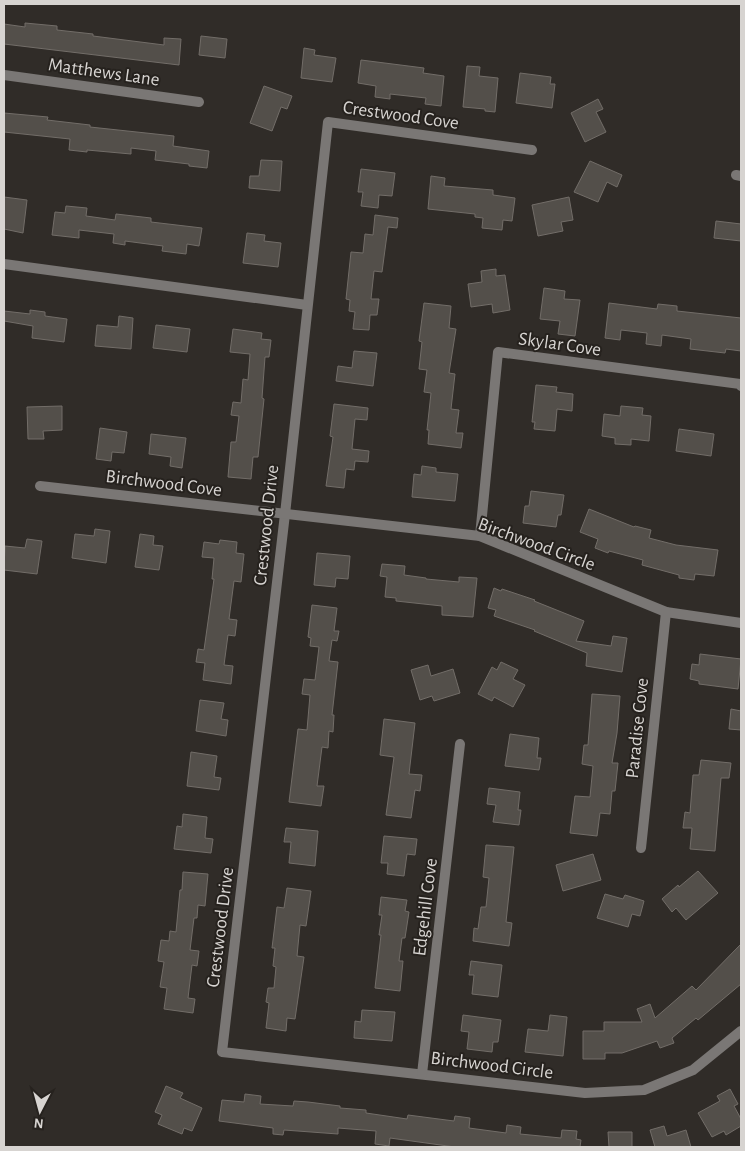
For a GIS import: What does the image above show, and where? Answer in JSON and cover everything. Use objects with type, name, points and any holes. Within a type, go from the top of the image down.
[{"type":"street","name":"Matthews Lane","points":[[4,75],[199,102]]},
{"type":"street","name":"Crestwood Cove","points":[[307,305],[328,122],[532,150]]},
{"type":"street","points":[[4,264],[307,305]]},
{"type":"street","name":"Crestwood Drive","points":[[222,1052],[307,305]]},
{"type":"street","name":"Skylar Cove","points":[[480,536],[498,352],[740,384],[741,386]]},
{"type":"street","name":"Birchwood Cove","points":[[40,486],[284,514]]},
{"type":"street","name":"Birchwood Circle","points":[[284,514],[480,536],[666,612],[741,623]]},
{"type":"street","name":"Paradise Cove","points":[[642,848],[666,612]]},
{"type":"street","name":"Edgehill Cove","points":[[422,1074],[460,744]]},
{"type":"street","name":"Birchwood Circle","points":[[222,1052],[585,1092],[644,1090],[692,1070],[741,1031]]},
{"type":"building","points":[[25,23],[57,26],[57,30],[93,34],[93,36],[164,45],[164,38],[181,39],[179,65],[4,44],[4,24],[25,27]]},
{"type":"building","points":[[201,36],[227,39],[225,58],[199,55]]},
{"type":"building","points":[[304,48],[315,50],[314,55],[336,58],[332,82],[301,78]]},
{"type":"building","points":[[361,60],[424,68],[423,73],[444,76],[441,106],[425,104],[426,98],[390,94],[390,99],[375,97],[376,86],[358,83]]},
{"type":"building","points":[[467,66],[480,67],[479,76],[498,78],[495,112],[463,107]]},
{"type":"building","points":[[520,73],[551,77],[550,84],[555,84],[552,108],[516,103]]},
{"type":"building","points":[[264,86],[292,96],[287,109],[281,107],[272,131],[250,123]]},
{"type":"building","points":[[598,99],[603,109],[596,112],[606,132],[585,142],[571,113]]},
{"type":"building","points":[[4,113],[48,117],[47,120],[90,125],[90,127],[174,136],[173,146],[209,151],[207,168],[155,160],[156,151],[131,148],[131,154],[69,150],[70,139],[4,132]]},
{"type":"building","points":[[261,160],[282,161],[280,191],[249,188],[250,176],[259,176]]},
{"type":"building","points":[[590,161],[622,175],[617,187],[607,182],[598,202],[574,192]]},
{"type":"building","points":[[361,169],[395,173],[392,196],[379,195],[378,208],[361,206],[363,192],[358,192]]},
{"type":"building","points":[[431,176],[445,178],[444,186],[493,190],[493,195],[515,198],[512,221],[503,220],[502,230],[482,228],[483,218],[475,217],[475,214],[428,209]]},
{"type":"building","points":[[4,197],[27,200],[23,233],[4,229]]},
{"type":"building","points":[[569,197],[573,220],[561,222],[563,231],[538,236],[532,205]]},
{"type":"building","points":[[66,206],[87,208],[86,216],[115,220],[116,214],[151,218],[151,222],[202,228],[199,246],[187,244],[186,254],[162,251],[163,246],[125,241],[125,245],[113,243],[114,234],[79,230],[79,238],[52,235],[55,212],[65,213]]},
{"type":"building","points":[[375,215],[398,218],[397,228],[388,227],[382,272],[374,271],[371,299],[379,299],[377,315],[370,315],[369,330],[353,329],[355,312],[349,311],[350,300],[346,299],[351,252],[363,253],[365,234],[373,235]]},
{"type":"building","points":[[716,221],[741,224],[741,241],[714,238]]},
{"type":"building","points":[[247,233],[265,235],[264,241],[281,243],[278,267],[243,263]]},
{"type":"building","points":[[496,269],[496,276],[505,275],[510,310],[493,313],[492,304],[471,307],[468,284],[482,282],[481,271]]},
{"type":"building","points":[[544,288],[565,291],[564,299],[580,300],[575,336],[558,334],[560,321],[540,319]]},
{"type":"building","points":[[424,303],[451,306],[449,328],[456,329],[449,373],[455,374],[451,409],[459,410],[456,433],[463,433],[461,448],[428,444],[429,430],[427,430],[431,393],[424,392],[427,370],[419,369],[422,342],[419,341]]},
{"type":"building","points":[[609,303],[657,309],[658,304],[677,306],[677,311],[741,318],[741,351],[726,349],[725,353],[690,349],[691,339],[662,335],[661,346],[646,344],[647,333],[621,330],[620,340],[605,338]]},
{"type":"building","points":[[30,310],[45,312],[45,316],[67,319],[64,342],[32,338],[33,326],[4,321],[4,311],[30,314]]},
{"type":"building","points":[[119,316],[133,318],[131,349],[95,346],[97,325],[118,327]]},
{"type":"building","points":[[156,325],[190,329],[187,352],[153,348]]},
{"type":"building","points":[[233,329],[262,333],[261,339],[271,340],[269,357],[265,357],[262,398],[264,399],[258,457],[253,457],[251,479],[228,477],[231,442],[236,442],[239,416],[231,415],[233,402],[241,403],[243,379],[248,380],[250,354],[230,352]]},
{"type":"building","points":[[354,351],[377,353],[373,386],[336,381],[338,366],[352,368]]},
{"type":"building","points":[[536,385],[557,387],[556,392],[573,394],[572,411],[557,409],[555,431],[534,429],[535,422],[532,422]]},
{"type":"building","points":[[334,404],[368,408],[367,420],[355,419],[352,449],[369,451],[368,462],[355,461],[354,470],[346,469],[344,488],[326,486],[333,437],[330,436]]},
{"type":"building","points":[[62,406],[62,430],[43,431],[44,439],[28,439],[27,407]]},
{"type":"building","points":[[621,406],[643,408],[642,415],[651,416],[649,441],[631,439],[631,445],[615,444],[615,438],[602,436],[604,414],[620,416]]},
{"type":"building","points":[[100,428],[127,432],[124,453],[112,452],[111,461],[96,459]]},
{"type":"building","points":[[679,429],[714,434],[711,456],[676,451]]},
{"type":"building","points":[[151,434],[186,438],[182,468],[170,466],[171,457],[149,454]]},
{"type":"building","points":[[422,466],[436,468],[436,472],[458,474],[455,501],[412,497],[414,474],[421,475]]},
{"type":"building","points":[[531,491],[564,495],[561,515],[558,515],[556,527],[523,523],[525,506],[529,506]]},
{"type":"building","points":[[589,509],[634,527],[651,530],[649,538],[676,545],[718,550],[714,576],[695,574],[694,580],[679,578],[679,575],[642,565],[643,560],[609,551],[608,553],[595,548],[598,539],[580,532]]},
{"type":"building","points":[[95,529],[110,531],[106,563],[72,558],[75,534],[94,536]]},
{"type":"building","points":[[140,534],[154,536],[153,545],[163,546],[159,570],[135,567]]},
{"type":"building","points":[[27,539],[42,541],[37,574],[4,570],[5,546],[25,548]]},
{"type":"building","points":[[220,540],[237,542],[236,553],[244,554],[241,582],[234,581],[229,619],[237,620],[235,636],[228,635],[224,665],[233,666],[231,684],[203,680],[205,663],[196,662],[198,649],[204,650],[214,579],[212,579],[214,558],[202,557],[204,542],[219,544]]},
{"type":"building","points":[[317,553],[350,556],[348,579],[336,578],[335,587],[314,585]]},
{"type":"building","points":[[382,564],[405,566],[404,575],[426,579],[459,582],[459,577],[477,578],[473,617],[442,615],[442,606],[396,601],[396,598],[385,597],[387,577],[380,576]]},
{"type":"building","points":[[494,588],[535,600],[584,621],[576,641],[611,646],[613,636],[627,638],[622,672],[586,666],[587,653],[535,630],[494,616],[496,610],[488,608]]},
{"type":"building","points":[[312,605],[337,608],[334,631],[339,631],[337,641],[332,640],[329,661],[338,662],[332,715],[334,715],[333,732],[329,731],[328,748],[322,747],[317,786],[324,786],[321,806],[289,802],[298,729],[307,730],[310,695],[302,694],[304,679],[315,680],[319,647],[310,646],[311,638],[308,637]]},
{"type":"building","points":[[700,654],[741,659],[738,689],[699,684],[699,681],[690,679],[692,664],[699,665]]},
{"type":"building","points":[[501,662],[518,670],[513,679],[525,685],[513,707],[494,697],[492,701],[478,694],[492,667],[497,670]]},
{"type":"building","points":[[428,665],[431,676],[453,669],[460,693],[434,701],[432,696],[420,700],[411,670]]},
{"type":"building","points":[[592,694],[620,696],[612,763],[618,763],[615,791],[612,791],[610,814],[600,813],[597,836],[570,833],[575,796],[590,797],[593,766],[582,764],[584,745],[588,745]]},
{"type":"building","points":[[200,700],[224,703],[221,719],[228,720],[226,736],[196,731]]},
{"type":"building","points":[[731,709],[741,711],[741,730],[729,729]]},
{"type":"building","points":[[384,719],[415,723],[409,774],[422,775],[420,791],[415,790],[411,818],[386,815],[394,757],[380,755]]},
{"type":"building","points":[[510,734],[539,738],[537,758],[541,758],[539,770],[505,766]]},
{"type":"building","points":[[191,752],[217,756],[214,777],[221,778],[219,790],[187,786]]},
{"type":"building","points":[[701,760],[731,763],[729,778],[721,778],[715,851],[690,849],[692,828],[683,828],[685,812],[690,813],[693,775],[699,775]]},
{"type":"building","points":[[489,788],[520,792],[518,810],[521,810],[519,825],[493,822],[496,805],[487,804]]},
{"type":"building","points":[[183,814],[207,817],[205,838],[213,839],[211,853],[174,849],[177,826],[182,827]]},
{"type":"building","points":[[286,828],[318,831],[315,866],[289,863],[291,842],[284,842]]},
{"type":"building","points":[[384,836],[417,839],[415,855],[407,854],[404,876],[387,874],[388,863],[381,863]]},
{"type":"building","points":[[486,845],[514,847],[506,922],[512,923],[509,946],[473,941],[474,928],[478,929],[481,907],[486,907],[489,878],[483,877]]},
{"type":"building","points":[[593,854],[601,880],[563,891],[556,865]]},
{"type":"building","points":[[698,871],[718,893],[686,920],[676,908],[672,912],[662,899]]},
{"type":"building","points":[[183,872],[208,874],[205,906],[198,905],[197,918],[194,918],[190,950],[199,951],[197,966],[192,965],[188,998],[195,999],[193,1013],[164,1009],[167,988],[160,987],[164,962],[158,961],[161,940],[169,941],[170,931],[176,932]]},
{"type":"building","points":[[287,888],[311,891],[306,926],[300,925],[297,956],[304,957],[295,1019],[287,1018],[286,1031],[266,1028],[269,1003],[266,1002],[268,988],[274,988],[276,967],[273,966],[275,948],[272,948],[277,907],[284,908]]},
{"type":"building","points":[[605,894],[623,899],[625,895],[644,901],[640,916],[632,914],[628,927],[597,918]]},
{"type":"building","points":[[381,897],[407,900],[405,911],[409,912],[405,938],[402,938],[399,961],[403,961],[400,991],[375,988],[381,935],[379,935],[382,915],[379,915]]},
{"type":"building","points":[[741,944],[741,984],[698,1020],[696,1018],[672,1038],[674,1043],[660,1048],[657,1041],[622,1053],[605,1053],[605,1059],[583,1059],[583,1031],[604,1031],[604,1022],[642,1022],[637,1009],[650,1004],[655,1018],[692,986],[696,990]]},
{"type":"building","points":[[471,961],[502,965],[498,997],[472,994],[474,975],[469,975]]},
{"type":"building","points":[[362,1010],[395,1012],[392,1041],[354,1038],[355,1021],[361,1022]]},
{"type":"building","points":[[463,1015],[501,1020],[498,1042],[493,1042],[492,1052],[467,1049],[469,1032],[461,1031]]},
{"type":"building","points":[[550,1015],[567,1017],[563,1056],[525,1052],[528,1029],[548,1031]]},
{"type":"building","points":[[166,1086],[183,1093],[180,1098],[202,1108],[192,1131],[184,1128],[182,1134],[158,1124],[162,1115],[155,1112]]},
{"type":"building","points":[[730,1089],[738,1104],[734,1106],[741,1119],[741,1126],[726,1135],[724,1131],[712,1137],[698,1113],[720,1101],[717,1096]]},
{"type":"building","points":[[245,1094],[261,1096],[260,1104],[293,1106],[294,1101],[366,1110],[366,1113],[407,1119],[408,1115],[454,1121],[455,1116],[470,1118],[469,1128],[506,1133],[507,1125],[521,1127],[520,1134],[561,1138],[562,1130],[577,1131],[576,1139],[581,1140],[580,1147],[455,1147],[390,1138],[389,1146],[375,1144],[376,1131],[338,1128],[338,1134],[284,1130],[283,1135],[273,1134],[273,1128],[219,1121],[222,1100],[244,1102]]},
{"type":"building","points":[[664,1126],[667,1136],[686,1130],[691,1147],[655,1147],[650,1130]]},
{"type":"building","points":[[608,1132],[632,1132],[632,1147],[609,1147]]}]
